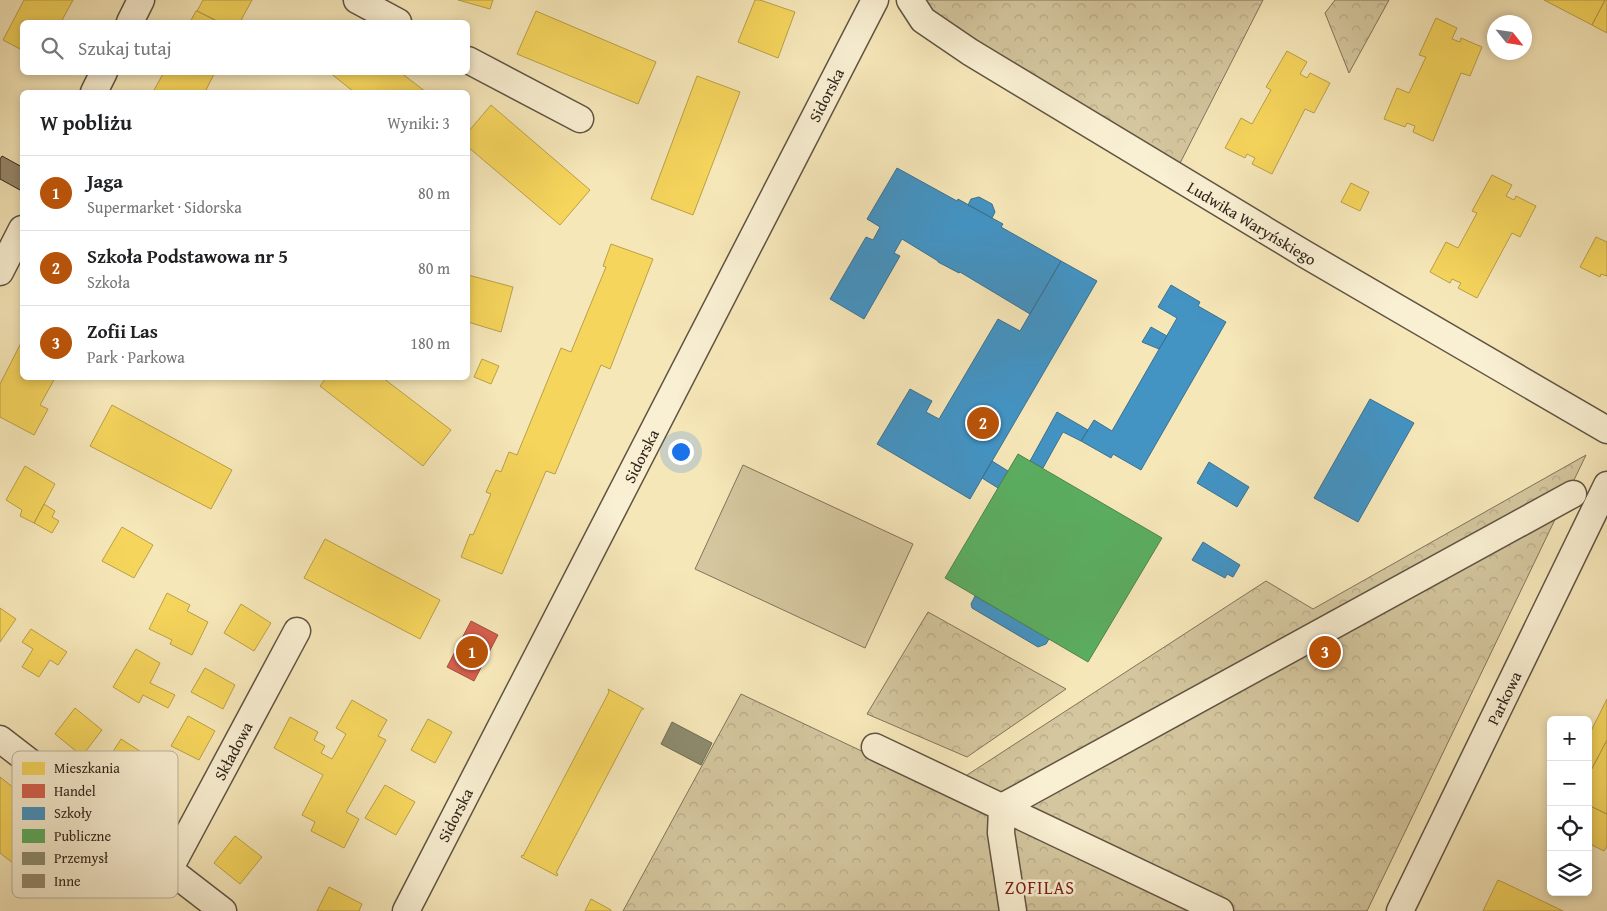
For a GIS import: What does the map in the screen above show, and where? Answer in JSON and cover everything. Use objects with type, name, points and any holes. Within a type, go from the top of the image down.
[{"type":"street","points":[[131,20],[141,0]]},
{"type":"street","points":[[357,0],[394,20]]},
{"type":"street","name":"Sidorska","points":[[406,911],[875,0]]},
{"type":"street","name":"Ludwika Waryńskiego","points":[[910,0],[923,20],[970,52],[1310,258],[1607,430]]},
{"type":"street","points":[[470,61],[580,119]]},
{"type":"street","points":[[95,90],[102,75]]},
{"type":"street","points":[[0,272],[20,233]]},
{"type":"street","name":"Parkowa","points":[[1400,911],[1607,485]]},
{"type":"street","points":[[1002,806],[1573,494]]},
{"type":"street","name":"Składowa","points":[[178,853],[297,631]]},
{"type":"street","points":[[0,739],[15,751]]},
{"type":"street","points":[[875,747],[1220,911]]},
{"type":"street","points":[[1002,806],[1001,833],[1013,911]]},
{"type":"street","points":[[178,877],[223,911]]},
{"type":"green space","points":[[926,0],[1263,0],[1174,175],[923,20],[927,4]]},
{"type":"green space","points":[[1335,0],[1389,0],[1349,73],[1325,13]]},
{"type":"green space","points":[[1586,455],[1367,911],[623,911],[741,694],[944,790],[1266,581],[1313,609]]},
{"type":"green space","points":[[743,465],[913,544],[865,648],[695,569]]},
{"type":"green space","points":[[928,612],[1066,689],[967,757],[867,714]]},
{"type":"building: Mieszkania","points":[[24,0],[73,0],[62,20],[20,20],[20,49],[3,40]]},
{"type":"building: Mieszkania","points":[[203,0],[252,0],[241,20],[215,20],[197,11]]},
{"type":"building: Mieszkania","points":[[458,0],[493,0],[490,9]]},
{"type":"building: Mieszkania","points":[[755,0],[795,12],[778,58],[738,42]]},
{"type":"building: Mieszkania","points":[[1544,0],[1605,0],[1592,25]]},
{"type":"building: Mieszkania","points":[[1605,0],[1607,0],[1607,33],[1592,25]]},
{"type":"building: Mieszkania","points":[[197,11],[215,20],[191,20]]},
{"type":"building: Mieszkania","points":[[536,11],[656,62],[638,104],[517,54]]},
{"type":"building: Mieszkania","points":[[1436,18],[1457,28],[1452,39],[1460,42],[1461,38],[1482,47],[1470,76],[1461,73],[1433,141],[1413,132],[1415,126],[1407,123],[1405,127],[1384,119],[1397,88],[1409,93],[1426,57],[1419,55]]},
{"type":"building: Mieszkania","points":[[1287,51],[1307,62],[1300,74],[1307,78],[1310,73],[1330,83],[1314,113],[1305,109],[1272,174],[1252,164],[1255,158],[1247,154],[1245,158],[1225,148],[1241,118],[1252,124],[1271,90],[1266,87]]},
{"type":"building: Mieszkania","points":[[162,75],[214,75],[206,90],[154,90]]},
{"type":"building: Mieszkania","points":[[333,75],[404,75],[423,90],[352,90]]},
{"type":"building: Mieszkania","points":[[697,76],[740,92],[693,215],[651,199]]},
{"type":"building: Mieszkania","points":[[491,105],[590,190],[560,225],[470,149],[470,130]]},
{"type":"building: Mieszkania","points":[[1492,175],[1512,185],[1506,196],[1514,200],[1516,196],[1536,206],[1520,237],[1512,233],[1477,298],[1458,288],[1461,283],[1452,279],[1450,283],[1430,272],[1446,242],[1458,248],[1477,213],[1472,211]]},
{"type":"building: Mieszkania","points":[[1351,183],[1369,192],[1360,211],[1341,202]]},
{"type":"building: Mieszkania","points":[[1596,237],[1607,242],[1607,276],[1601,274],[1600,277],[1580,267]]},
{"type":"building: Mieszkania","points":[[611,244],[653,259],[610,369],[601,365],[555,474],[546,471],[502,574],[461,557],[470,534],[473,535],[491,494],[486,492],[496,470],[501,472],[509,452],[517,455],[561,348],[571,352],[606,267],[603,266]]},
{"type":"building: Mieszkania","points":[[470,276],[513,287],[501,332],[470,323]]},
{"type":"building: Mieszkania","points":[[20,345],[20,380],[54,380],[40,405],[48,409],[34,435],[0,417],[0,384]]},
{"type":"building: Mieszkania","points":[[482,359],[499,366],[491,384],[474,377]]},
{"type":"building: Mieszkania","points":[[324,380],[386,380],[451,430],[423,466],[320,386]]},
{"type":"building: Mieszkania","points":[[112,405],[232,470],[211,509],[90,446]]},
{"type":"building: Mieszkania","points":[[25,466],[55,484],[34,523],[20,516],[22,510],[6,500]]},
{"type":"building: Mieszkania","points":[[44,504],[55,511],[52,517],[59,521],[52,533],[34,523]]},
{"type":"building: Mieszkania","points":[[122,527],[153,545],[134,578],[102,561]]},
{"type":"building: Mieszkania","points":[[325,539],[440,600],[420,639],[304,578]]},
{"type":"building: Mieszkania","points":[[167,593],[190,605],[187,611],[208,622],[192,655],[170,644],[172,640],[149,629]]},
{"type":"building: Mieszkania","points":[[241,604],[271,623],[254,651],[224,633]]},
{"type":"building: Mieszkania","points":[[0,608],[16,619],[0,642]]},
{"type":"building: Mieszkania","points":[[31,629],[67,652],[58,665],[50,660],[39,677],[22,667],[33,649],[22,642]]},
{"type":"building: Mieszkania","points":[[136,649],[160,663],[150,683],[175,695],[168,708],[143,695],[139,703],[113,687]]},
{"type":"building: Mieszkania","points":[[205,668],[235,685],[223,709],[191,692]]},
{"type":"building: Mieszkania","points":[[608,689],[644,709],[642,709],[556,873],[558,874],[557,876],[521,857],[609,692]]},
{"type":"building: Mieszkania","points":[[1607,699],[1607,740],[1592,768],[1592,761],[1592,729]]},
{"type":"building: Mieszkania","points":[[352,700],[387,720],[378,736],[386,740],[346,812],[359,819],[344,848],[311,831],[315,822],[302,815],[323,775],[274,748],[290,717],[318,732],[314,740],[325,746],[321,753],[332,759],[346,734],[336,728]]},
{"type":"building: Mieszkania","points":[[75,708],[102,730],[86,751],[76,751],[55,734]]},
{"type":"building: Mieszkania","points":[[188,716],[215,731],[199,760],[171,746]]},
{"type":"building: Mieszkania","points":[[428,719],[452,732],[435,763],[411,750]]},
{"type":"building: Mieszkania","points":[[121,739],[140,751],[113,751]]},
{"type":"building: Mieszkania","points":[[1607,740],[1607,814],[1592,807],[1592,768]]},
{"type":"building: Mieszkania","points":[[0,777],[12,786],[12,862],[0,853]]},
{"type":"building: Mieszkania","points":[[385,785],[415,802],[396,835],[365,818]]},
{"type":"building: Mieszkania","points":[[1592,807],[1607,814],[1607,846],[1604,851],[1592,845]]},
{"type":"building: Mieszkania","points":[[235,836],[262,857],[240,884],[214,863]]},
{"type":"building: Mieszkania","points":[[1498,880],[1511,886],[1563,911],[1483,911]]},
{"type":"building: Mieszkania","points":[[329,887],[362,904],[359,911],[317,911]]},
{"type":"building: Mieszkania","points":[[591,899],[611,910],[611,911],[585,911]]},
{"type":"building: Handel","points":[[471,621],[498,635],[474,681],[447,667]]},
{"type":"building: Szkoły","points":[[897,168],[1003,224],[1001,227],[1061,261],[1030,314],[960,272],[938,262],[902,239],[894,253],[900,256],[864,319],[830,299],[866,237],[873,240],[880,227],[867,219]]},
{"type":"building: Szkoły","points":[[979,197],[992,204],[995,212],[992,218],[968,205],[971,199]]},
{"type":"building: Szkoły","points":[[1061,261],[1097,281],[970,499],[877,444],[910,389],[932,401],[926,412],[939,419],[998,319],[1020,331]]},
{"type":"building: Szkoły","points":[[1171,285],[1200,302],[1198,306],[1226,322],[1141,470],[1113,454],[1111,458],[1081,441],[1094,420],[1112,431],[1177,318],[1158,307]]},
{"type":"building: Szkoły","points":[[1151,327],[1167,336],[1159,349],[1142,342]]},
{"type":"building: Szkoły","points":[[1370,399],[1414,423],[1358,522],[1314,498]]},
{"type":"building: Szkoły","points":[[1057,412],[1088,430],[1081,441],[1063,432],[1043,468],[1030,461]]},
{"type":"building: Szkoły","points":[[992,461],[1008,471],[998,488],[982,478]]},
{"type":"building: Szkoły","points":[[1209,462],[1249,487],[1237,507],[1197,483]]},
{"type":"building: Szkoły","points":[[1203,542],[1240,565],[1233,577],[1227,574],[1225,578],[1192,560]]},
{"type":"building: Szkoły","points":[[975,596],[1049,639],[1046,644],[1038,647],[972,608],[971,604]]},
{"type":"building: Publiczne","points":[[1018,454],[1162,538],[1088,662],[945,578]]},
{"type":"building: Przemysł","points":[[672,722],[712,743],[701,765],[661,744]]},
{"type":"building: Inne","points":[[2,156],[20,166],[20,190],[0,179],[0,159]]},
{"type":"place","name":"Szkoła Podstawowa nr 5","points":[[983,423]]},
{"type":"place","name":"Jaga","points":[[472,652]]},
{"type":"place","name":"Zofii Las","points":[[1325,652]]},
{"type":"district","name":"ZOFILAS","points":[[1040,888]]}]
